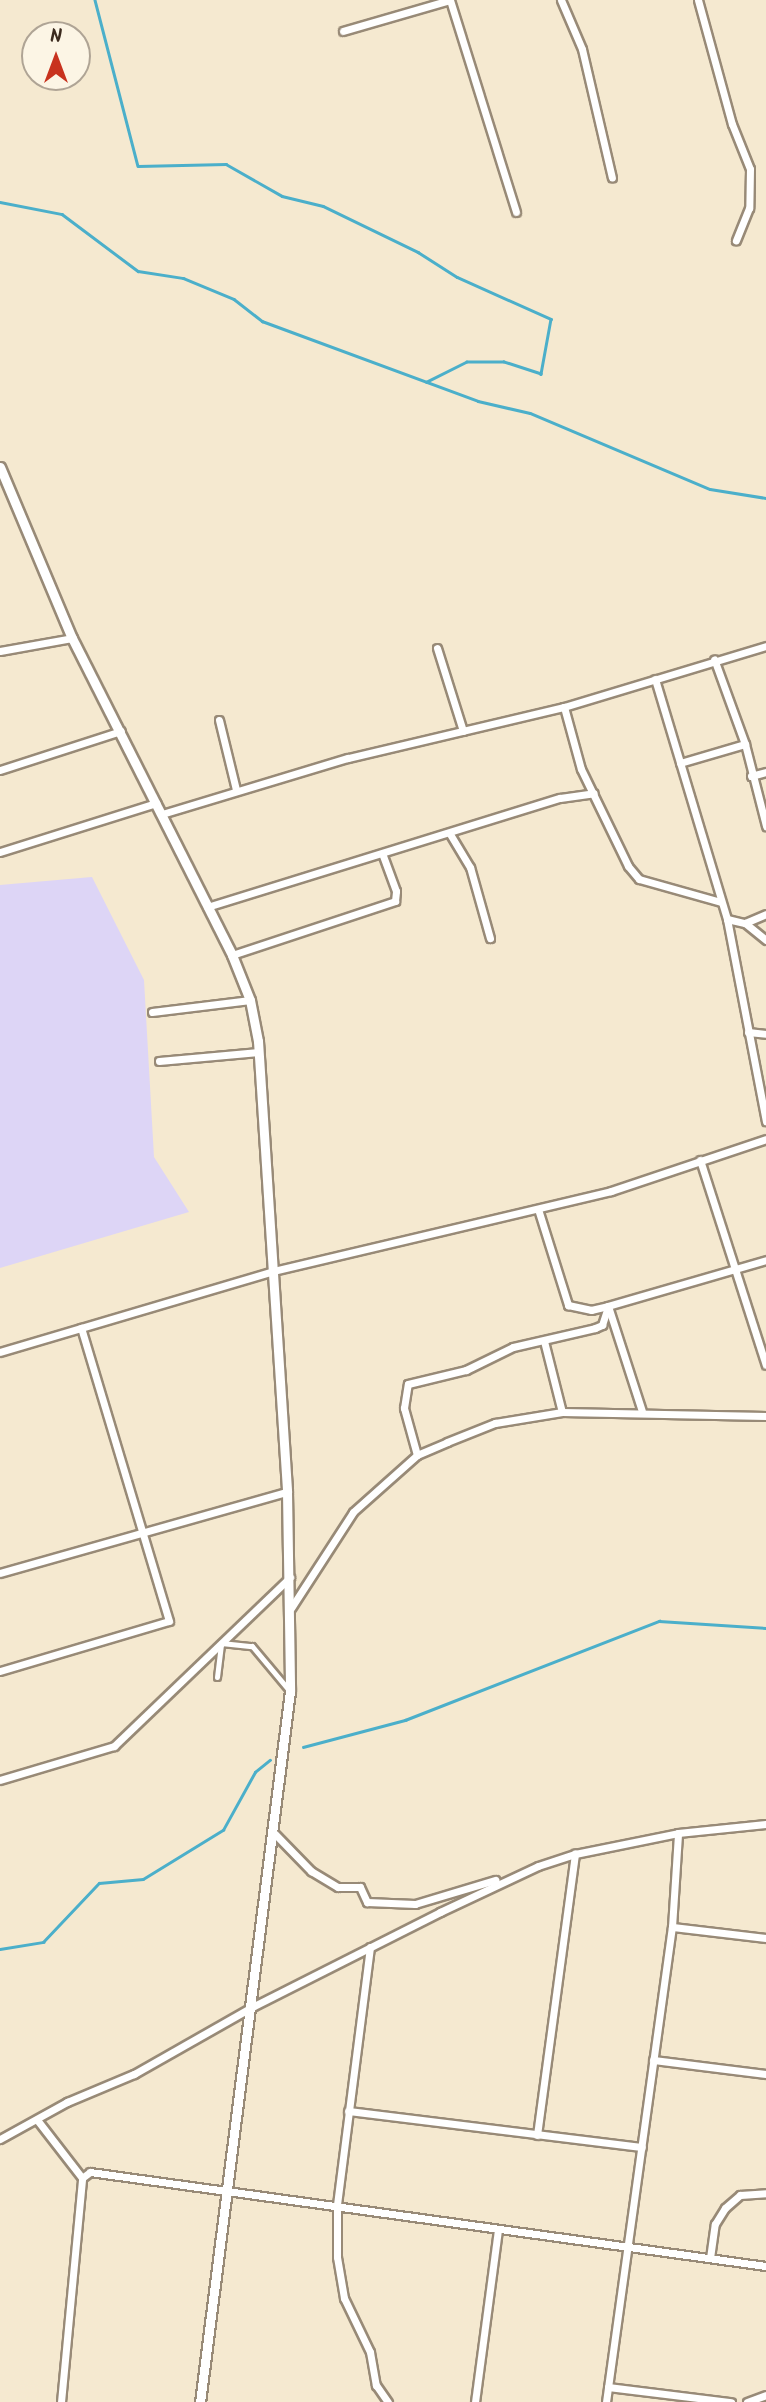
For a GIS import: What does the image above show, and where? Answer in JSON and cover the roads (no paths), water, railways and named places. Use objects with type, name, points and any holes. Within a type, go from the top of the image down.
[{"type":"street","points":[[343,32],[450,0],[516,212]]},
{"type":"street","points":[[561,0],[582,49],[612,178]]},
{"type":"street","points":[[698,0],[732,124],[750,169],[749,208],[736,240]]},
{"type":"street","points":[[0,467],[2,482],[72,638],[232,955],[250,1000],[259,1052],[287,1492],[291,1608],[290,1691],[275,1834],[200,2402]]},
{"type":"street","points":[[0,651],[72,638]]},
{"type":"street","points":[[162,814],[236,790],[463,730],[564,707],[715,659],[766,647]]},
{"type":"street","points":[[437,648],[463,730]]},
{"type":"street","points":[[715,659],[745,744],[751,776],[766,826]]},
{"type":"street","points":[[655,679],[727,919],[766,1121]]},
{"type":"street","points":[[564,707],[581,769],[621,856],[639,879],[721,902]]},
{"type":"street","points":[[219,720],[236,790]]},
{"type":"street","points":[[0,770],[121,731]]},
{"type":"street","points":[[680,763],[745,744]]},
{"type":"street","points":[[751,776],[766,772]]},
{"type":"street","points":[[207,906],[450,834],[560,798],[594,793]]},
{"type":"street","points":[[0,852],[156,803]]},
{"type":"street","points":[[450,834],[470,867],[490,938]]},
{"type":"street","points":[[232,955],[395,901],[396,891],[382,853]]},
{"type":"street","points":[[745,923],[766,915]]},
{"type":"street","points":[[727,919],[745,923],[766,940]]},
{"type":"street","points":[[152,1012],[250,1000]]},
{"type":"street","points":[[748,1032],[766,1034]]},
{"type":"street","points":[[159,1061],[259,1052]]},
{"type":"street","points":[[0,1352],[273,1271],[611,1191],[766,1139]]},
{"type":"street","points":[[699,1160],[738,1268],[766,1365]]},
{"type":"street","points":[[538,1209],[568,1306],[591,1310],[766,1260]]},
{"type":"street","points":[[417,1455],[404,1408],[408,1384],[466,1370],[513,1347],[602,1325],[608,1306]]},
{"type":"street","points":[[608,1306],[642,1411]]},
{"type":"street","points":[[0,1671],[169,1621],[145,1533],[81,1328]]},
{"type":"street","points":[[544,1340],[562,1412]]},
{"type":"street","points":[[291,1608],[346,1520],[417,1455],[495,1423],[562,1412],[642,1411],[766,1416]]},
{"type":"street","points":[[0,1560],[2,1572],[287,1492]]},
{"type":"street","points":[[0,1780],[114,1745],[290,1577]]},
{"type":"street","points":[[217,1677],[221,1643],[252,1646],[290,1691]]},
{"type":"street","points":[[275,1834],[311,1871],[338,1887],[360,1887],[370,1903],[415,1905],[575,1854],[678,1833],[766,1824]]},
{"type":"street","points":[[606,2402],[672,1927],[678,1833]]},
{"type":"street","points":[[537,2135],[575,1854]]},
{"type":"street","points":[[0,2138],[38,2121],[68,2102],[134,2074],[212,2033],[252,2007],[370,1947],[528,1871]]},
{"type":"street","points":[[672,1927],[766,1938]]},
{"type":"street","points":[[370,1947],[337,2205],[337,2257],[344,2298],[370,2352],[379,2392],[388,2402]]},
{"type":"street","points":[[653,2060],[766,2074]]},
{"type":"street","points":[[348,2111],[642,2147]]},
{"type":"street","points":[[38,2121],[82,2178],[61,2402]]},
{"type":"street","points":[[82,2178],[95,2171],[228,2193],[337,2205],[766,2266]]},
{"type":"street","points":[[710,2258],[715,2224],[725,2208],[740,2195],[766,2193]]},
{"type":"street","points":[[475,2402],[498,2230]]},
{"type":"street","points":[[608,2387],[731,2402]]},
{"type":"street","points":[[747,2402],[766,2395]]},
{"type":"waterway","points":[[95,0],[138,166],[226,164],[282,196],[323,206],[418,252],[457,277],[551,319],[541,374],[504,362],[467,362],[427,382]]},
{"type":"waterway","points":[[0,202],[62,214],[138,271],[183,278],[234,299],[262,321],[478,401],[530,413],[710,489],[766,498]]},
{"type":"waterway","points":[[303,1747],[405,1720],[659,1621],[766,1628]]},
{"type":"waterway","points":[[0,1949],[43,1942],[99,1883],[143,1879],[223,1830],[255,1772],[270,1760]]}]
